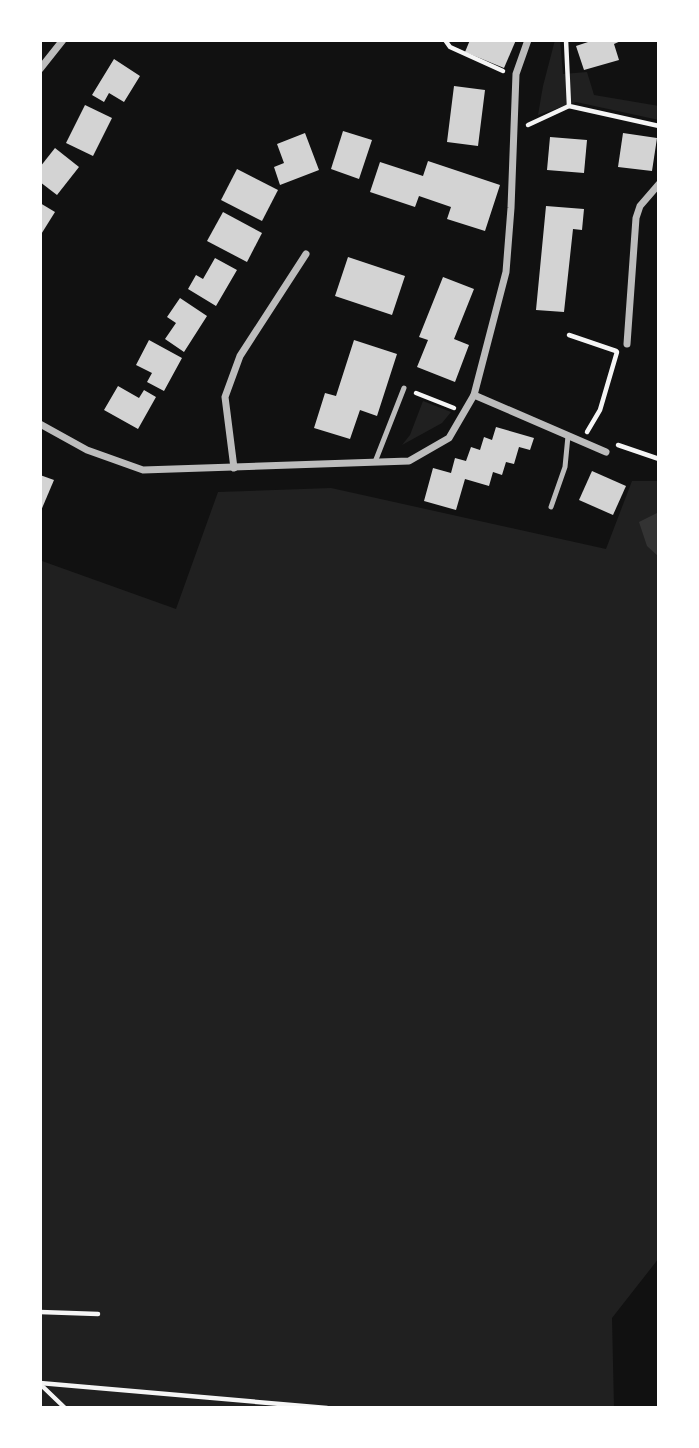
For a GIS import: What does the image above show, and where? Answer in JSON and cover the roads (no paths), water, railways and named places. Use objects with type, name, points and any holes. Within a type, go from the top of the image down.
[{"type":"street","points":[[40,69],[63,40]]},
{"type":"street","points":[[40,424],[87,450],[143,470],[409,461],[449,438],[474,396],[506,272],[516,77],[528,40]]},
{"type":"street","points":[[627,344],[636,218],[649,194],[659,184]]},
{"type":"street","points":[[234,468],[225,397],[240,356],[306,254]]},
{"type":"street","points":[[474,396],[606,452]]},
{"type":"lane","points":[[375,462],[404,388]]},
{"type":"lane","points":[[551,507],[565,467],[568,436]]}]
